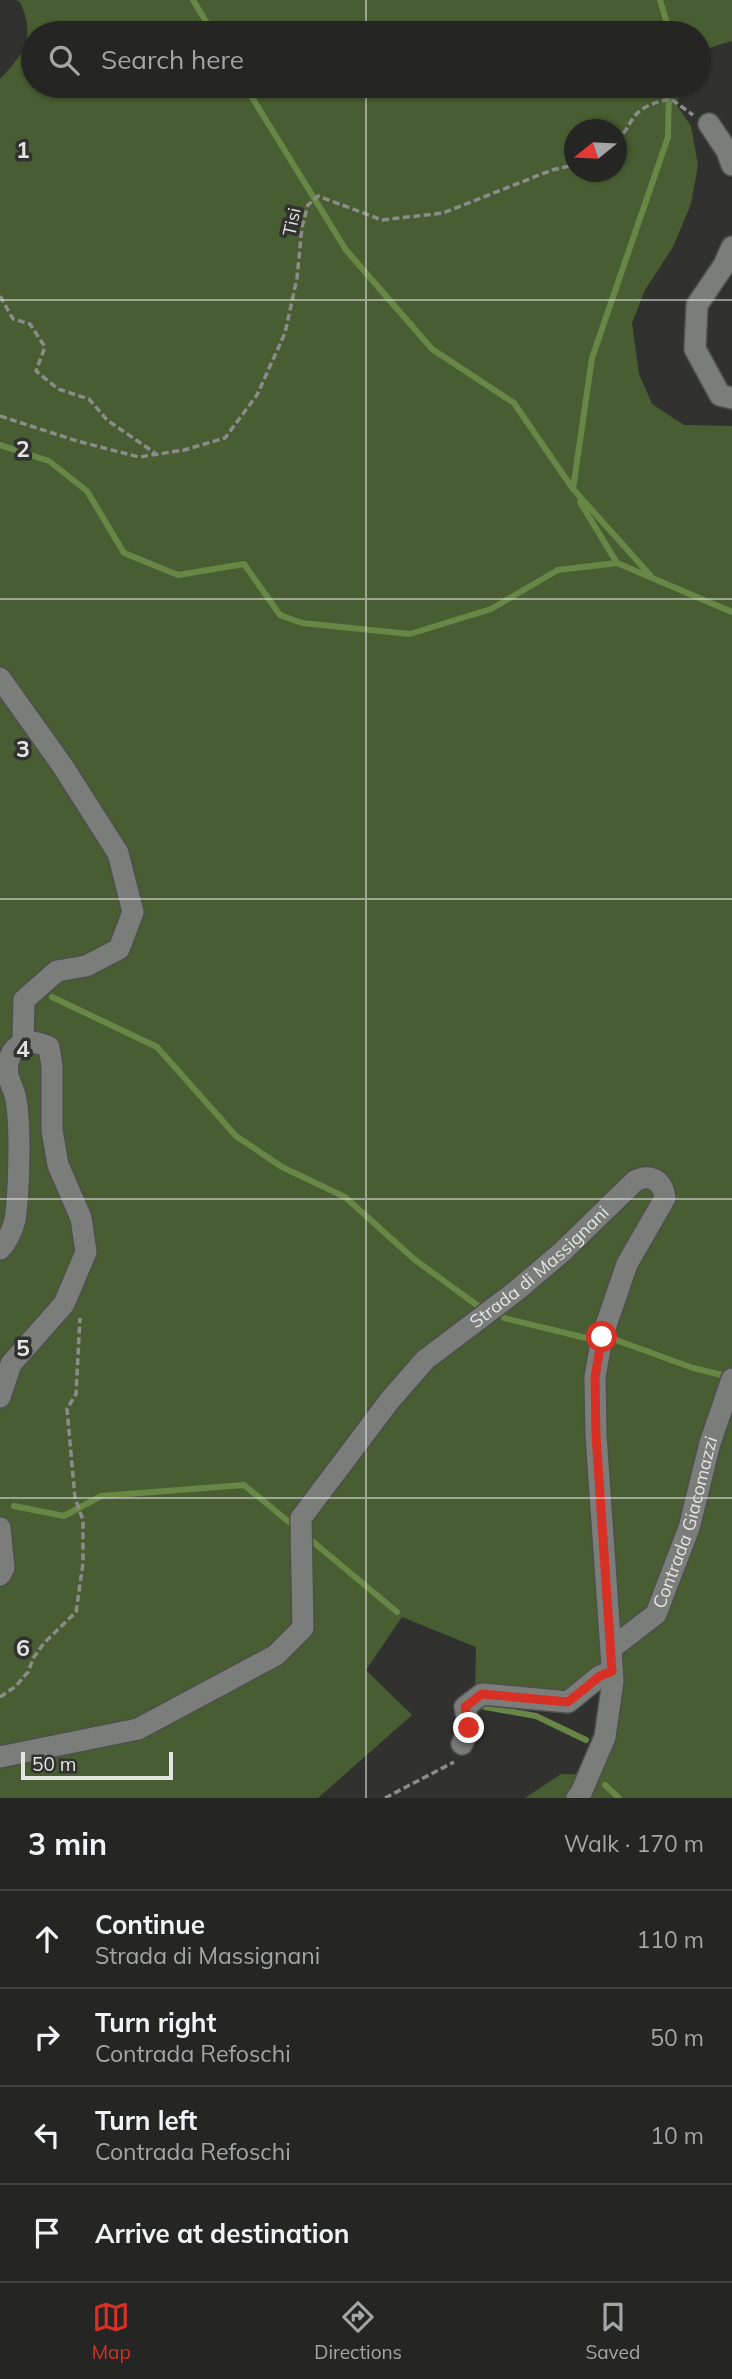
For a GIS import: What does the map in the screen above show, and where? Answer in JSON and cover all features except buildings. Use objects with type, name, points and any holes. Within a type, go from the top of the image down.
[{"type":"street","points":[[709,124],[727,151],[732,165]]},
{"type":"street","points":[[732,247],[724,265],[697,305],[695,349],[720,395],[732,398]]},
{"type":"street","points":[[0,678],[62,765],[118,853],[133,912],[120,949],[86,966],[57,971],[24,1000],[29,1041]]},
{"type":"street","points":[[0,1249],[15,1222],[18,1164],[16,1098],[8,1077],[8,1064],[12,1049],[29,1041],[49,1047],[52,1066],[52,1130],[58,1165],[81,1218],[86,1252],[64,1304],[11,1364],[0,1397]]},
{"type":"street","name":"Strada di Massignani","points":[[0,1757],[138,1729],[276,1655],[303,1628],[301,1518],[390,1399],[425,1360],[544,1268],[635,1181],[647,1178],[662,1186],[665,1198],[627,1264],[602,1337],[595,1377],[596,1435],[612,1671],[606,1737],[582,1793],[577,1798]]},
{"type":"street","name":"Contrada Giacomazzi","points":[[612,1647],[656,1614],[690,1528],[709,1443],[732,1379]]},
{"type":"street","points":[[0,1528],[4,1568],[0,1575]]},
{"type":"street","points":[[462,1744],[469,1728],[465,1707],[482,1694],[568,1702],[600,1676],[612,1671]]},
{"type":"path","points":[[627,128],[635,115],[653,102],[671,99],[709,124]]},
{"type":"path","name":"Tisi","points":[[0,416],[77,441],[139,457],[184,450],[225,438],[257,395],[285,333],[298,278],[302,227],[308,205],[318,196],[382,220],[443,213],[564,167]]},
{"type":"path","points":[[0,296],[13,320],[30,324],[45,347],[36,371],[58,389],[89,399],[107,421],[157,455]]},
{"type":"path","points":[[0,1697],[16,1686],[28,1672],[44,1643],[76,1612],[83,1563],[83,1520],[75,1497],[67,1409],[76,1394],[82,1312]]},
{"type":"path","points":[[384,1798],[456,1761],[462,1744]]},
{"type":"green space","points":[[16,0],[732,0],[732,41],[711,47],[711,21],[26,21],[20,2]]},
{"type":"green space","points":[[21,54],[21,98],[679,98],[676,104],[691,126],[698,165],[691,204],[673,247],[645,290],[632,323],[639,374],[652,404],[684,425],[732,426],[732,1798],[525,1798],[561,1774],[598,1775],[611,1686],[554,1707],[475,1699],[476,1647],[402,1617],[366,1670],[412,1715],[318,1798],[0,1798],[0,79]]},
{"type":"waterway","points":[[193,0],[206,21]]},
{"type":"waterway","points":[[660,0],[666,21]]},
{"type":"waterway","points":[[252,98],[346,250],[432,349],[514,403],[573,489],[650,575]]},
{"type":"waterway","points":[[573,489],[592,358],[668,137],[669,98]]},
{"type":"waterway","points":[[0,445],[49,461],[87,491],[124,553],[178,575],[244,564],[280,615],[302,623],[410,634],[491,609],[558,570],[617,563],[732,612]]},
{"type":"waterway","points":[[580,502],[617,563]]},
{"type":"waterway","points":[[52,997],[157,1047],[236,1136],[282,1167],[345,1197],[414,1259],[478,1306]]},
{"type":"waterway","points":[[504,1318],[586,1338]]},
{"type":"waterway","points":[[616,1340],[693,1368],[730,1377]]},
{"type":"waterway","points":[[14,1506],[64,1516],[101,1496],[244,1485],[295,1527]]},
{"type":"waterway","points":[[306,1536],[397,1612]]},
{"type":"waterway","points":[[485,1707],[536,1716],[586,1740]]},
{"type":"waterway","points":[[605,1785],[619,1798]]},
{"type":"route","points":[[469,1728],[465,1707],[482,1694],[568,1702],[600,1676],[612,1671],[596,1435],[595,1377],[602,1337]]}]
